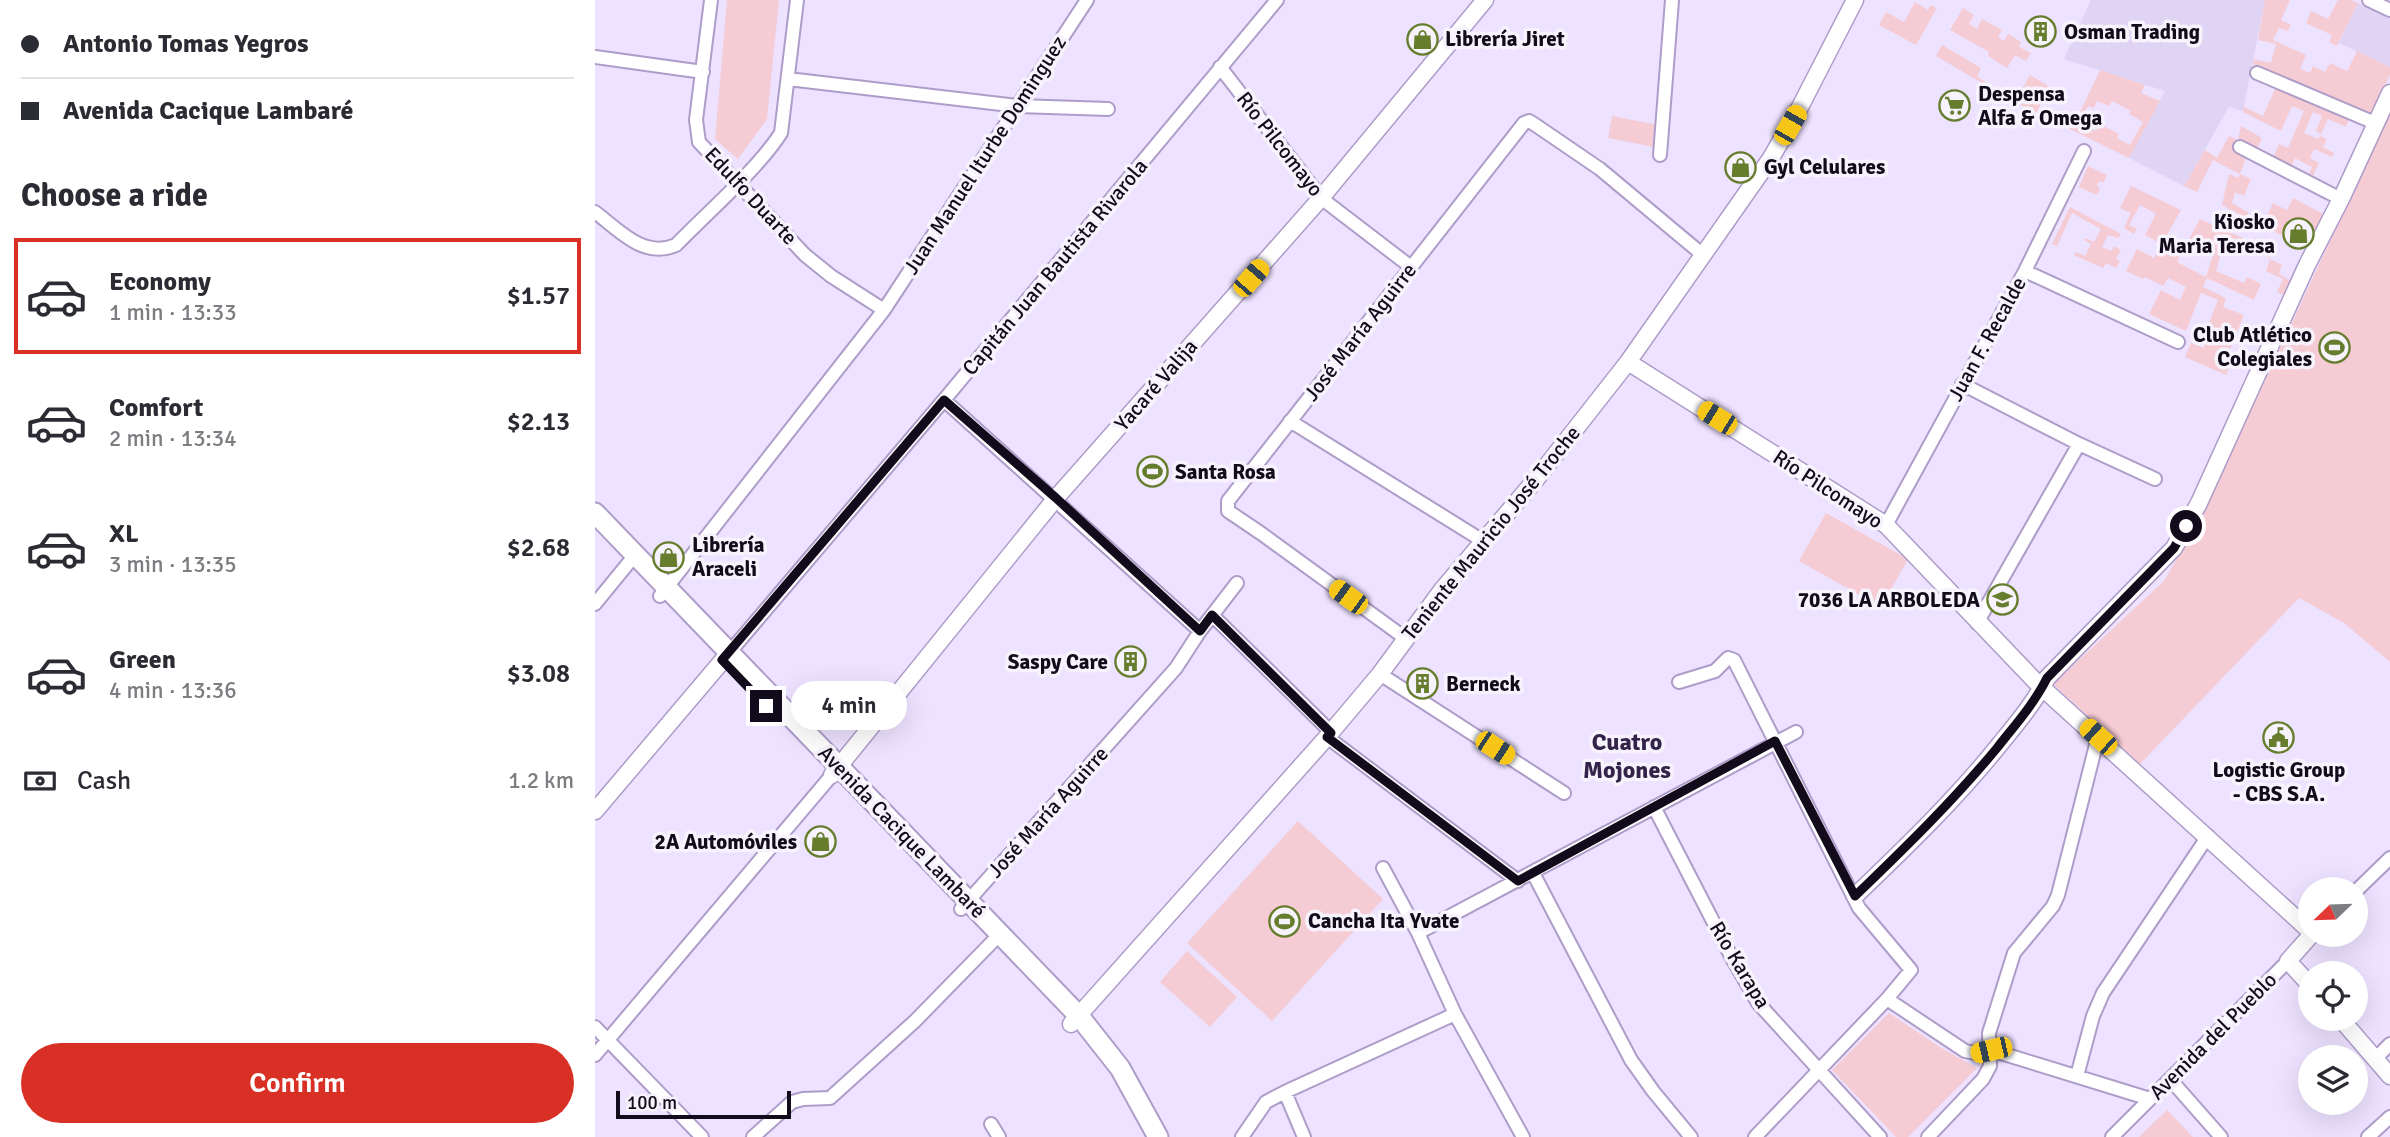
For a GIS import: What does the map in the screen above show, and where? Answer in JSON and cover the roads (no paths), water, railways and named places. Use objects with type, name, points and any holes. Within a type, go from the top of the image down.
[{"type":"main road","name":"Avenida Cacique Lambaré","points":[[595,513],[632,559],[1120,1068],[1159,1137]]},
{"type":"main road","name":"Avenida Cacique Lambaré","points":[[595,528],[632,559]]},
{"type":"main road","name":"Avenida Cacique Lambaré","points":[[1075,1020],[1148,1137]]},
{"type":"street","name":"Edulfo Duarte","points":[[711,0],[696,120],[699,142],[805,255],[831,276],[884,310]]},
{"type":"street","points":[[595,212],[645,248],[664,250],[676,245],[737,183],[781,133],[797,0]]},
{"type":"street","name":"Juan Manuel Iturbe Dominguez","points":[[664,592],[884,310],[1087,0]]},
{"type":"street","name":"Capitán Juan Bautista Rivarola","points":[[726,657],[1277,0]]},
{"type":"street","name":"Yacaré Valija","points":[[835,771],[1056,498],[1321,198],[1485,0]]},
{"type":"street","points":[[1660,155],[1672,0]]},
{"type":"street","name":"Teniente Mauricio José Troche","points":[[1075,1020],[1329,735],[1628,362],[1771,158],[1855,0]]},
{"type":"street","points":[[2369,0],[2390,10]]},
{"type":"street","points":[[595,57],[703,72]]},
{"type":"street","name":"Río Pilcomayo","points":[[1220,67],[1321,198],[1411,267]]},
{"type":"street","points":[[2257,73],[2375,123]]},
{"type":"street","points":[[788,79],[1018,106],[1108,109]]},
{"type":"street","points":[[1855,896],[1928,826],[1972,779],[2043,688],[2047,678],[2174,548],[2199,503],[2307,264],[2341,199],[2390,93]]},
{"type":"street","name":"José María Aguirre","points":[[1405,638],[1228,511],[1228,501],[1290,421],[1524,123],[1529,121],[1534,124],[1600,169],[1703,255]]},
{"type":"street","points":[[2240,147],[2341,199]]},
{"type":"street","name":"Juan F. Recalde","points":[[1886,525],[2025,271],[2084,151]]},
{"type":"street","points":[[2025,271],[2178,342]]},
{"type":"street","name":"Río Pilcomayo","points":[[1628,362],[1886,525],[1977,623],[2043,688],[2298,921]]},
{"type":"street","points":[[1962,384],[2079,444],[2155,479]]},
{"type":"street","points":[[944,400],[1056,498],[1200,631]]},
{"type":"street","points":[[1290,421],[1483,541]]},
{"type":"street","points":[[1977,623],[2079,444]]},
{"type":"street","points":[[595,604],[632,559]]},
{"type":"street","name":"José María Aguirre","points":[[964,905],[1176,668],[1237,583]]},
{"type":"street","points":[[1212,615],[1329,735],[1518,881]]},
{"type":"street","points":[[595,811],[726,657]]},
{"type":"street","points":[[1679,682],[1715,671],[1731,658],[1859,908],[1911,970],[1887,999],[1755,1137]]},
{"type":"street","points":[[1380,674],[1564,793]]},
{"type":"street","points":[[1417,933],[1795,732]]},
{"type":"street","points":[[1928,1137],[1983,1079],[1990,1066],[1989,1033],[2014,953],[2053,906],[2064,881],[2098,737]]},
{"type":"street","points":[[595,1055],[835,771]]},
{"type":"street","name":"Río Karapa","points":[[1654,807],[1758,1003],[1880,1137]]},
{"type":"street","points":[[2077,1076],[2093,1016],[2103,993],[2208,836]]},
{"type":"street","points":[[2368,879],[2390,858]]},
{"type":"street","points":[[1383,868],[1455,1014],[1523,1137]]},
{"type":"street","points":[[1533,873],[1631,1060],[1691,1137]]},
{"type":"street","points":[[753,1137],[792,1102],[830,1098],[915,1021],[996,938]]},
{"type":"street","name":"Avenida del Pueblo","points":[[2112,1137],[2300,947]]},
{"type":"street","points":[[2288,961],[2298,972]]},
{"type":"street","points":[[1887,999],[1965,1051],[1975,1053],[1991,1050],[2150,1099]]},
{"type":"street","points":[[1243,1137],[1266,1102],[1455,1014]]},
{"type":"street","points":[[595,1027],[702,1137]]},
{"type":"street","points":[[2352,1031],[2390,1076]]},
{"type":"street","points":[[2376,1058],[2390,1044]]},
{"type":"street","points":[[2170,1079],[2221,1137]]},
{"type":"street","points":[[1285,1091],[1304,1137]]},
{"type":"street","points":[[2368,1137],[2390,1117]]},
{"type":"street","points":[[991,1124],[999,1137]]},
{"type":"place","name":"Osman Trading","points":[[2041,32]]},
{"type":"place","name":"Librería Jiret","points":[[1422,39]]},
{"type":"place","name":"Despensa Alfa & Omega","points":[[1955,106]]},
{"type":"place","name":"Gyl Celulares","points":[[1741,167]]},
{"type":"place","name":"Kiosko Maria Teresa","points":[[2298,234]]},
{"type":"place","name":"Club Atlético Colegiales","points":[[2335,347]]},
{"type":"place","name":"Santa Rosa","points":[[1152,472]]},
{"type":"place","name":"Librería Araceli","points":[[669,557]]},
{"type":"place","name":"7036 LA ARBOLEDA","points":[[2003,600]]},
{"type":"place","name":"Saspy Care","points":[[1131,662]]},
{"type":"place","name":"Berneck","points":[[1423,684]]},
{"type":"place","name":"Logistic Group - CBS S.A.","points":[[2279,738]]},
{"type":"place","name":"2A Automóviles","points":[[820,842]]},
{"type":"place","name":"Cancha Ita Yvate","points":[[1285,921]]},
{"type":"district","name":"Cuatro Mojones","points":[[1627,756]]}]
